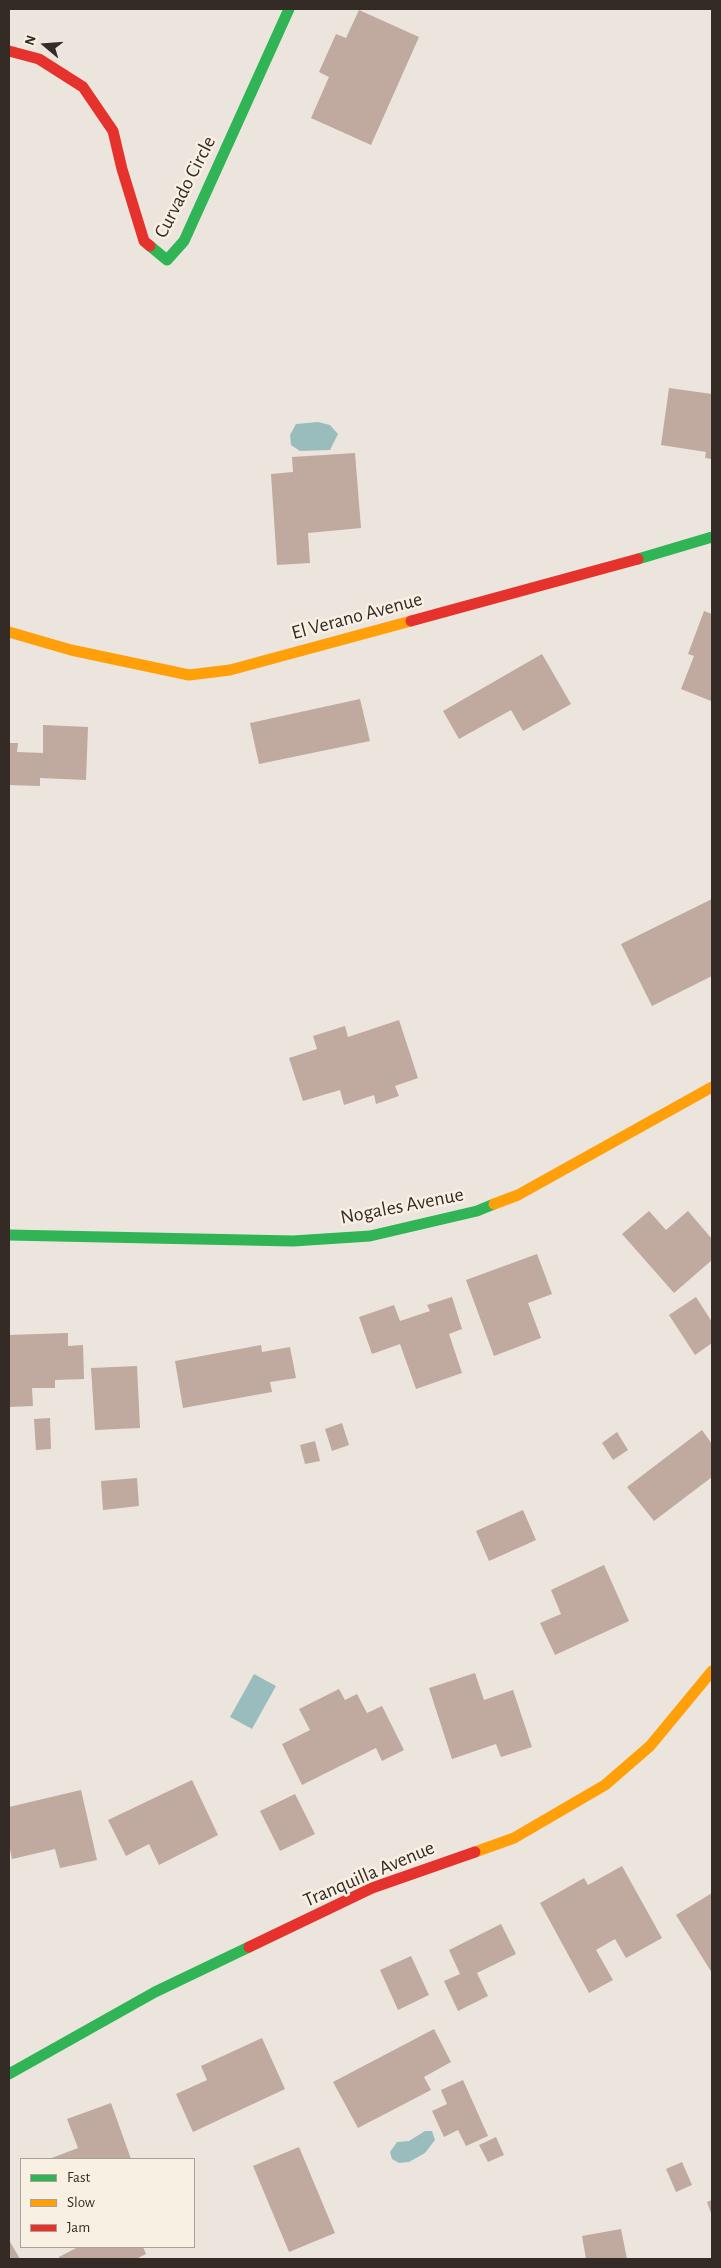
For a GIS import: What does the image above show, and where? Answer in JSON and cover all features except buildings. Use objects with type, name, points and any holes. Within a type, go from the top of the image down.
[{"type":"street","name":"Curvado Circle","points":[[9,50],[40,59],[83,87],[113,131],[122,170],[144,241],[167,260],[184,241],[289,9]]},
{"type":"street","name":"El Verano Avenue","points":[[9,632],[71,650],[160,670],[189,674],[230,670],[677,549],[712,537]]},
{"type":"street","name":"Nogales Avenue","points":[[9,1236],[293,1241],[370,1236],[477,1211],[518,1195],[712,1087]]},
{"type":"street","name":"Tranquilla Avenue","points":[[9,2074],[155,1992],[372,1888],[522,1833],[605,1785],[650,1746],[712,1671]]},
{"type":"water","points":[[318,422],[330,425],[338,434],[330,450],[300,451],[291,445],[290,435],[296,424]]},
{"type":"water","points":[[254,1674],[276,1686],[252,1729],[230,1717]]},
{"type":"water","points":[[425,2131],[432,2131],[435,2140],[425,2153],[409,2162],[399,2163],[392,2159],[390,2152],[397,2142],[409,2141]]},
{"type":"traffic: fast","points":[[150,246],[167,260],[184,241],[289,9]]},
{"type":"traffic: fast","points":[[638,559],[712,537]]},
{"type":"traffic: fast","points":[[9,1235],[293,1241],[370,1236],[477,1211],[494,1204]]},
{"type":"traffic: fast","points":[[9,2074],[155,1992],[249,1947]]},
{"type":"traffic: slow","points":[[9,632],[71,650],[189,675],[230,670],[411,621]]},
{"type":"traffic: slow","points":[[494,1204],[518,1195],[712,1087]]},
{"type":"traffic: slow","points":[[475,1852],[514,1838],[605,1785],[650,1746],[712,1671]]},
{"type":"traffic: jam","points":[[9,51],[39,59],[83,87],[113,131],[122,169],[144,241],[150,246]]},
{"type":"traffic: jam","points":[[411,621],[638,559]]},
{"type":"traffic: jam","points":[[249,1947],[372,1888],[475,1852]]}]
